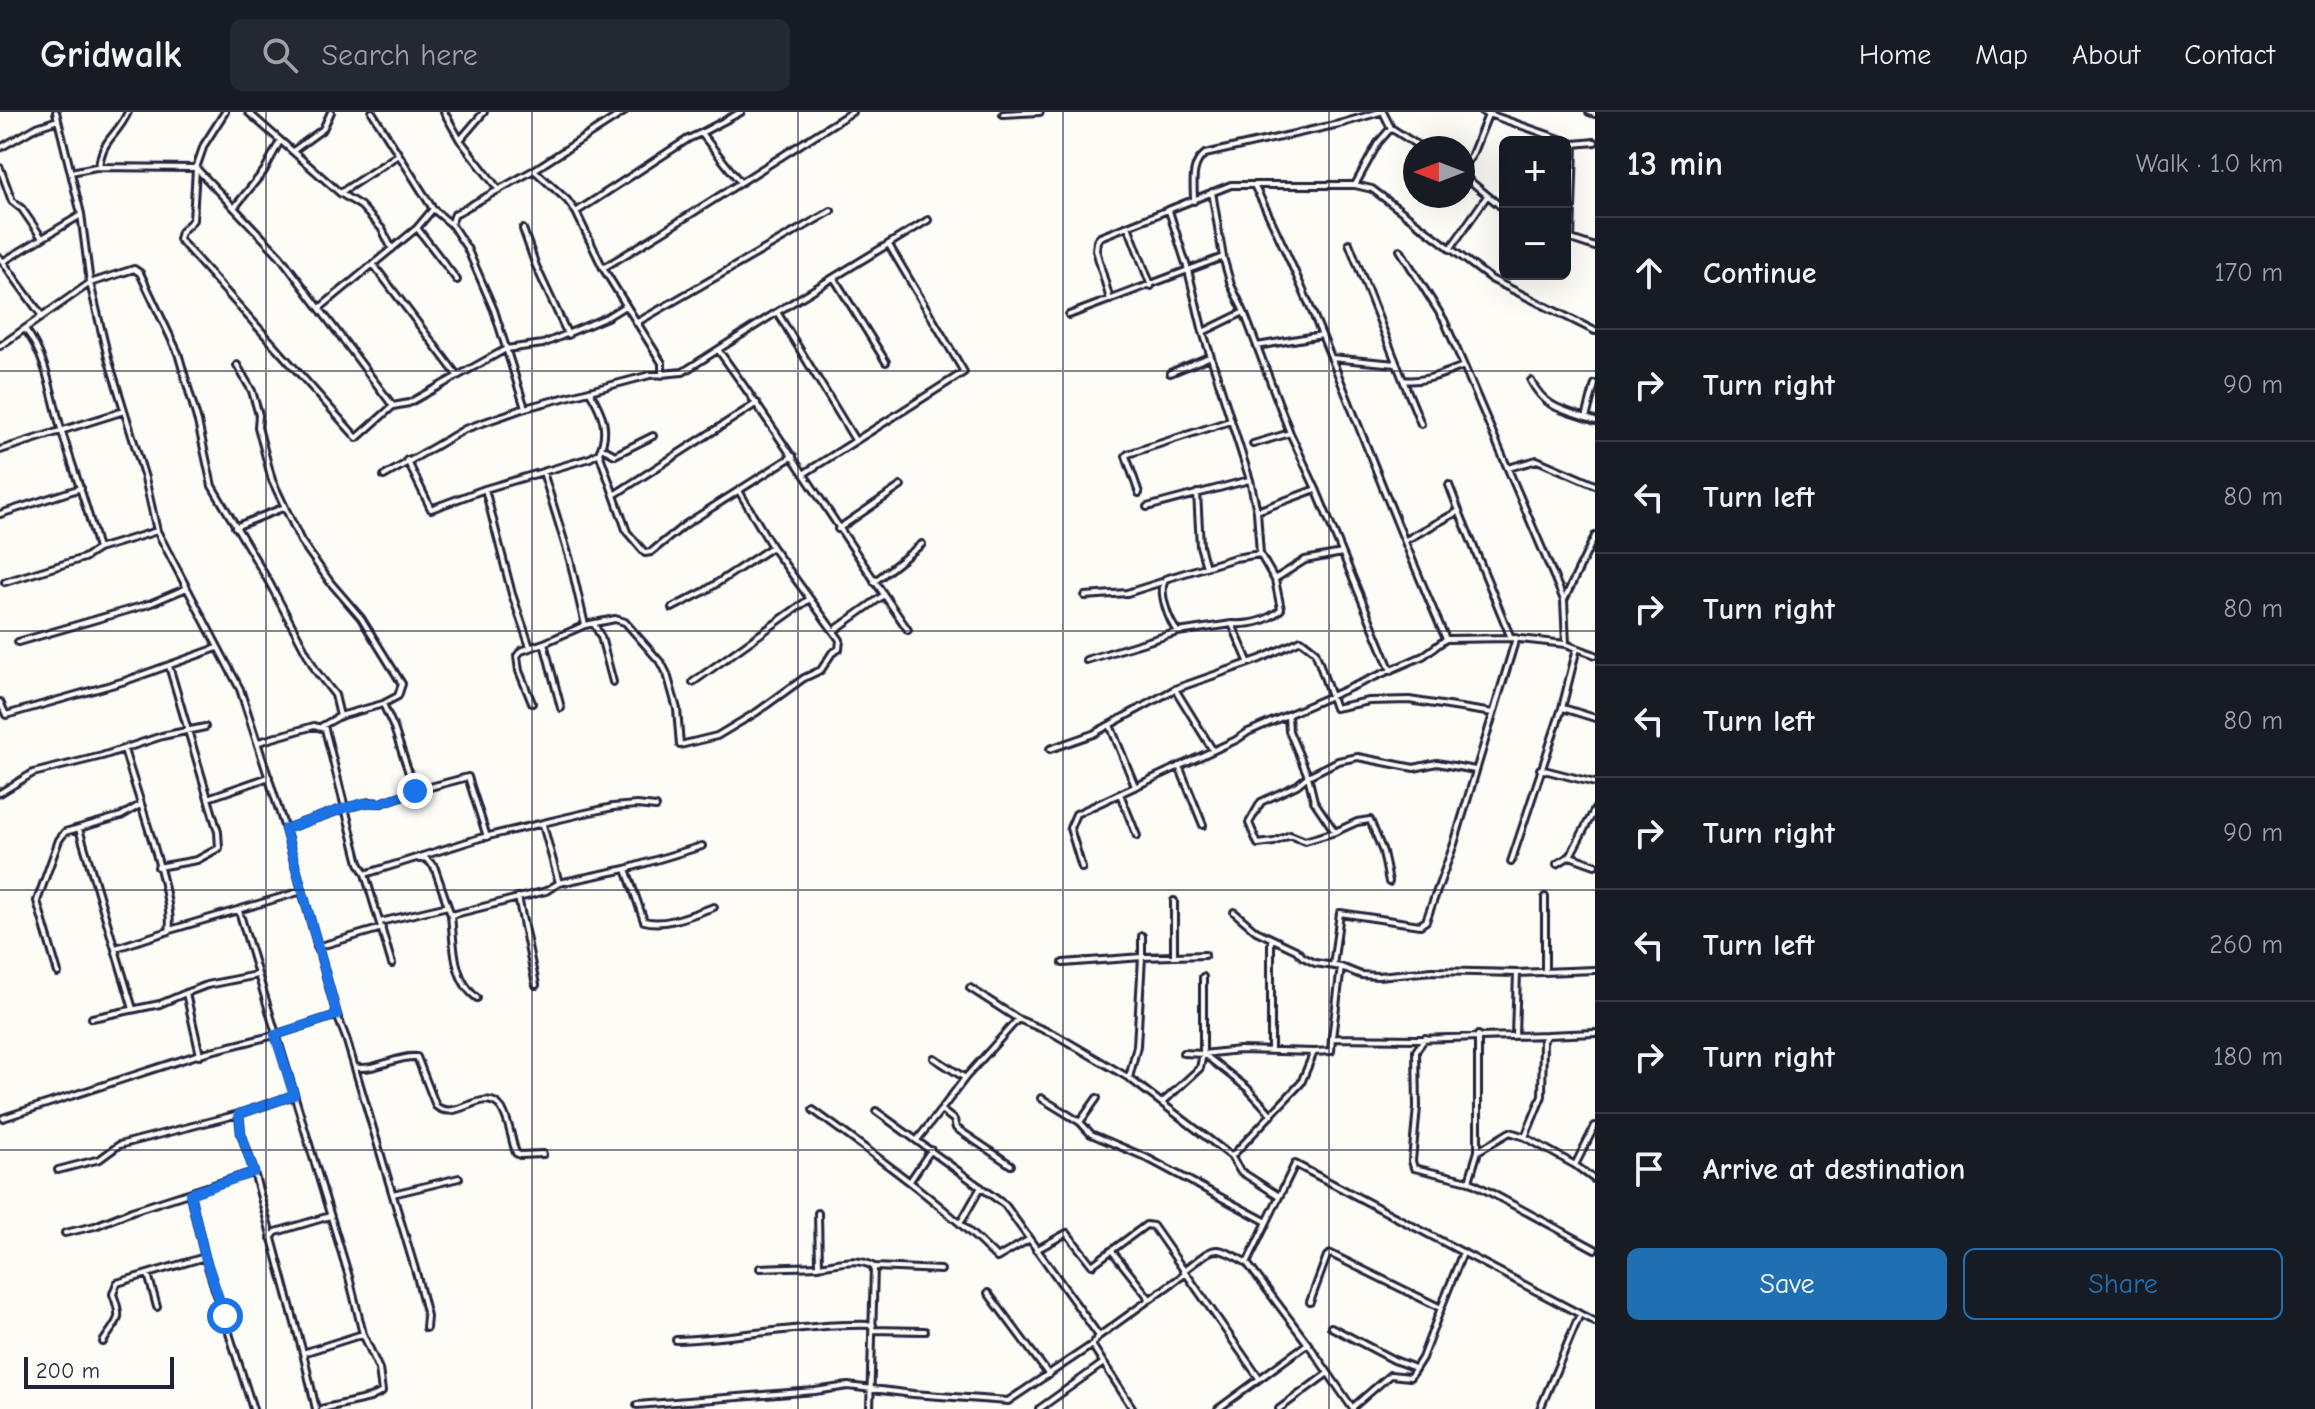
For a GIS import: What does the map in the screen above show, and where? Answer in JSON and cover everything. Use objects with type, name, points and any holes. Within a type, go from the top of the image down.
[{"type":"street","points":[[56,112],[81,214],[90,283],[157,531],[240,689],[259,742],[337,1015],[417,1276],[427,1316],[426,1328]]},
{"type":"street","points":[[99,167],[103,147],[128,112]]},
{"type":"street","points":[[217,112],[224,113],[204,145],[196,168],[193,220],[181,232],[179,239],[357,438],[393,406],[409,403],[506,349],[534,347],[568,335],[625,306]]},
{"type":"street","points":[[248,112],[340,193],[361,206],[382,229],[392,249]]},
{"type":"street","points":[[293,151],[323,129],[331,112]]},
{"type":"street","points":[[372,112],[433,209],[449,222],[467,248],[494,310],[525,408]]},
{"type":"street","points":[[444,112],[460,140],[499,190]]},
{"type":"street","points":[[460,140],[484,112]]},
{"type":"street","points":[[449,222],[624,112]]},
{"type":"street","points":[[576,212],[688,139],[741,112]]},
{"type":"street","points":[[603,268],[852,112]]},
{"type":"street","points":[[1003,114],[1040,112]]},
{"type":"street","points":[[1194,201],[1196,162],[1205,154],[1382,112],[1391,128],[1403,136]]},
{"type":"street","points":[[1589,112],[1595,114]]},
{"type":"street","points":[[1475,146],[1486,114],[1549,136]]},
{"type":"street","points":[[0,148],[37,127],[58,120]]},
{"type":"street","points":[[1355,185],[1378,143],[1391,128]]},
{"type":"street","points":[[701,133],[740,182]]},
{"type":"street","points":[[234,209],[264,171],[280,141]]},
{"type":"street","points":[[1571,143],[1595,142]]},
{"type":"street","points":[[1570,208],[1574,144]]},
{"type":"street","points":[[340,193],[399,155]]},
{"type":"street","points":[[71,172],[99,167],[196,168],[280,256],[393,406]]},
{"type":"street","points":[[0,168],[12,201],[22,209],[42,238]]},
{"type":"street","points":[[534,170],[576,212],[603,268],[662,363],[662,375]]},
{"type":"street","points":[[1110,300],[1096,244],[1100,237],[1231,185],[1355,185],[1372,189],[1491,279],[1595,331]]},
{"type":"street","points":[[1253,185],[1300,279],[1446,639]]},
{"type":"street","points":[[1475,186],[1502,208]]},
{"type":"street","points":[[1212,192],[1231,285],[1391,671]]},
{"type":"street","points":[[1450,249],[1487,196]]},
{"type":"street","points":[[321,307],[417,228],[433,209]]},
{"type":"street","points":[[636,323],[831,211]]},
{"type":"street","points":[[1086,660],[1178,632],[1257,622],[1281,609],[1275,580],[1260,554],[1257,511],[1250,480],[1210,357],[1169,211]]},
{"type":"street","points":[[42,316],[2,260],[81,214]]},
{"type":"street","points":[[384,476],[465,429],[525,408],[650,375],[683,372],[928,220]]},
{"type":"street","points":[[1128,226],[1151,286]]},
{"type":"street","points":[[417,228],[457,280]]},
{"type":"street","points":[[523,229],[536,266],[568,335]]},
{"type":"street","points":[[1571,239],[1595,247]]},
{"type":"street","points":[[1349,243],[1421,424]]},
{"type":"street","points":[[805,473],[964,372],[889,245]]},
{"type":"street","points":[[1400,250],[1444,320],[1564,600],[1566,644]]},
{"type":"street","points":[[1069,315],[1223,257]]},
{"type":"street","points":[[373,264],[457,375]]},
{"type":"street","points":[[0,346],[90,283],[134,269],[140,273],[178,353],[212,486],[269,582],[316,671],[335,695],[340,716]]},
{"type":"street","points":[[834,278],[886,362]]},
{"type":"street","points":[[777,312],[855,440]]},
{"type":"street","points":[[1203,332],[1244,312]]},
{"type":"street","points":[[25,329],[38,353],[98,549]]},
{"type":"street","points":[[1257,346],[1322,335]]},
{"type":"street","points":[[719,350],[805,473],[838,529],[908,630]]},
{"type":"street","points":[[1170,373],[1210,357]]},
{"type":"street","points":[[1331,358],[1396,364]]},
{"type":"street","points":[[237,365],[252,391],[272,480],[301,541],[361,618],[402,684],[398,696],[383,704],[340,716],[322,726],[259,742]]},
{"type":"street","points":[[1403,380],[1435,376],[1464,366]]},
{"type":"street","points":[[1531,381],[1540,397],[1553,407],[1595,421]]},
{"type":"street","points":[[1586,418],[1595,384]]},
{"type":"street","points":[[589,391],[603,418],[605,431],[600,450],[627,532],[640,549],[649,553],[686,524],[793,456]]},
{"type":"street","points":[[614,495],[757,403]]},
{"type":"street","points":[[1,448],[124,411]]},
{"type":"street","points":[[1139,493],[1126,456],[1128,454],[1230,421]]},
{"type":"street","points":[[1253,444],[1290,433]]},
{"type":"street","points":[[407,460],[431,509],[600,450],[615,455],[653,436]]},
{"type":"street","points":[[1507,468],[1537,460],[1595,485]]},
{"type":"street","points":[[543,472],[570,560],[585,625]]},
{"type":"street","points":[[1147,507],[1250,480]]},
{"type":"street","points":[[1333,966],[1340,913],[1420,925],[1426,921],[1454,844],[1514,638],[1449,485]]},
{"type":"street","points":[[838,529],[901,486]]},
{"type":"street","points":[[0,514],[81,488]]},
{"type":"street","points":[[485,489],[512,594],[530,647]]},
{"type":"street","points":[[1257,511],[1316,489]]},
{"type":"street","points":[[532,703],[517,662],[521,651],[585,625],[615,619],[625,622],[662,664],[677,709],[680,745],[717,736],[821,670],[832,653],[839,649],[840,640],[772,547],[739,491]]},
{"type":"street","points":[[1197,493],[1200,546],[1206,567]]},
{"type":"street","points":[[235,527],[286,507]]},
{"type":"street","points":[[1406,540],[1459,511]]},
{"type":"street","points":[[5,582],[157,531]]},
{"type":"street","points":[[1564,600],[1595,536]]},
{"type":"street","points":[[874,582],[922,544]]},
{"type":"street","points":[[672,608],[705,591],[772,547]]},
{"type":"street","points":[[1275,580],[1305,560],[1342,553]]},
{"type":"street","points":[[1085,596],[1127,593],[1169,577],[1260,554]]},
{"type":"street","points":[[1162,582],[1173,626],[1178,632]]},
{"type":"street","points":[[18,642],[149,604],[187,588]]},
{"type":"street","points":[[835,630],[884,595]]},
{"type":"street","points":[[693,682],[808,600]]},
{"type":"street","points":[[594,623],[613,682]]},
{"type":"street","points":[[1232,624],[1247,662],[1260,659]]},
{"type":"street","points":[[1082,868],[1070,828],[1076,814],[1212,749],[1423,656],[1446,639],[1514,638],[1566,644],[1595,655]]},
{"type":"street","points":[[1050,749],[1110,725],[1175,689],[1260,659],[1301,640],[1315,651],[1335,708],[1369,701],[1409,700],[1493,713]]},
{"type":"street","points":[[544,643],[561,708]]},
{"type":"street","points":[[0,702],[6,715],[12,715],[30,706],[66,699],[217,648]]},
{"type":"street","points":[[1511,862],[1562,708],[1577,648]]},
{"type":"street","points":[[158,867],[197,860],[219,848],[218,832],[169,666]]},
{"type":"street","points":[[1175,689],[1212,749]]},
{"type":"street","points":[[383,704],[415,791]]},
{"type":"street","points":[[1562,708],[1595,718]]},
{"type":"street","points":[[1288,716],[1289,731],[1308,776],[1314,801],[1335,832]]},
{"type":"street","points":[[1110,725],[1135,786]]},
{"type":"street","points":[[322,726],[359,863],[392,964]]},
{"type":"street","points":[[0,793],[33,773],[162,736],[205,727]]},
{"type":"street","points":[[124,749],[171,918],[169,931]]},
{"type":"street","points":[[1389,882],[1383,852],[1370,820],[1305,841],[1290,835],[1258,844],[1249,823],[1261,802],[1338,761],[1358,757],[1414,768],[1437,763],[1475,770]]},
{"type":"street","points":[[1179,766],[1203,825]]},
{"type":"street","points":[[1540,769],[1595,783]]},
{"type":"street","points":[[208,798],[269,777]]},
{"type":"street","points":[[285,829],[345,808],[381,803],[468,777],[487,837]]},
{"type":"street","points":[[1120,794],[1137,836]]},
{"type":"street","points":[[58,973],[37,901],[59,840],[65,832],[121,816],[140,805]]},
{"type":"street","points":[[365,874],[487,837],[613,807],[656,807]]},
{"type":"street","points":[[1557,864],[1570,856],[1595,809]]},
{"type":"street","points":[[543,825],[559,883]]},
{"type":"street","points":[[79,829],[133,1009]]},
{"type":"street","points":[[451,915],[702,846]]},
{"type":"street","points":[[1570,856],[1595,865]]},
{"type":"street","points":[[419,859],[425,858],[434,866],[451,915],[456,966],[470,994],[477,998]]},
{"type":"street","points":[[626,869],[644,921],[652,924],[714,907]]},
{"type":"street","points":[[116,948],[302,891]]},
{"type":"street","points":[[518,897],[536,985]]},
{"type":"street","points":[[1545,897],[1545,972]]},
{"type":"street","points":[[1174,901],[1174,956]]},
{"type":"street","points":[[317,947],[448,906]]},
{"type":"street","points":[[239,911],[349,1277],[363,1334],[379,1369],[382,1392],[370,1398],[319,1409],[241,1133],[239,1114]]},
{"type":"street","points":[[1234,912],[1271,940],[1296,950],[1315,963],[1341,967],[1361,975],[1432,971],[1517,973],[1595,970]]},
{"type":"street","points":[[1129,1078],[1137,1046],[1142,936]]},
{"type":"street","points":[[1271,940],[1271,1051]]},
{"type":"street","points":[[1063,963],[1205,955]]},
{"type":"street","points":[[1183,1053],[1331,1051],[1341,967]]},
{"type":"street","points":[[1515,1035],[1517,973]]},
{"type":"street","points":[[92,1018],[160,1004],[207,985],[257,975]]},
{"type":"street","points":[[1163,1102],[1200,1068],[1203,1054],[1203,977]]},
{"type":"street","points":[[970,988],[1018,1019],[1056,1035],[1129,1078],[1231,1156],[1240,1171],[1279,1196]]},
{"type":"street","points":[[186,993],[200,1055]]},
{"type":"street","points":[[3,1118],[337,1015]]},
{"type":"street","points":[[917,1140],[965,1078],[1018,1019]]},
{"type":"street","points":[[1332,1038],[1595,1033]]},
{"type":"street","points":[[1469,1181],[1478,1151],[1478,1035]]},
{"type":"street","points":[[1525,1137],[1542,1096],[1543,1041],[1547,1035]]},
{"type":"street","points":[[1425,1038],[1416,1051],[1414,1168],[1469,1181],[1595,1249]]},
{"type":"street","points":[[1231,1156],[1301,1083],[1314,1052]]},
{"type":"street","points":[[1203,1054],[1247,1088],[1272,1115]]},
{"type":"street","points":[[355,1067],[366,1068],[387,1060],[417,1057],[436,1106],[441,1110],[452,1111],[480,1101],[494,1101],[507,1120],[516,1153],[543,1154]]},
{"type":"street","points":[[934,1058],[965,1078]]},
{"type":"street","points":[[58,1170],[100,1159],[119,1145],[239,1114],[294,1095]]},
{"type":"street","points":[[1041,1098],[1080,1122],[1091,1134],[1145,1157],[1267,1222]]},
{"type":"street","points":[[1080,1122],[1097,1098]]},
{"type":"street","points":[[813,1110],[961,1222],[997,1258],[1028,1240]]},
{"type":"street","points":[[941,1110],[954,1120],[956,1128],[1011,1165]]},
{"type":"street","points":[[876,1111],[1005,1205],[1099,1336]]},
{"type":"street","points":[[1575,1165],[1595,1126]]},
{"type":"street","points":[[1478,1151],[1510,1132],[1575,1165],[1595,1180]]},
{"type":"street","points":[[910,1181],[931,1150]]},
{"type":"street","points":[[1247,1263],[1291,1167],[1299,1165],[1595,1322]]},
{"type":"street","points":[[65,1233],[95,1226],[254,1172]]},
{"type":"street","points":[[393,1194],[459,1178]]},
{"type":"street","points":[[961,1222],[981,1187]]},
{"type":"street","points":[[190,1194],[205,1257],[253,1409]]},
{"type":"street","points":[[818,1213],[819,1266]]},
{"type":"street","points":[[271,1238],[276,1232],[330,1216]]},
{"type":"street","points":[[1036,1250],[1067,1233],[1092,1265],[1150,1225],[1259,1378]]},
{"type":"street","points":[[637,1405],[659,1407],[848,1386],[1008,1401],[1092,1345],[1099,1336],[1215,1249],[1222,1249],[1247,1263],[1353,1408],[1390,1375],[1410,1377],[1422,1358],[1463,1252]]},
{"type":"street","points":[[1112,1251],[1149,1298]]},
{"type":"street","points":[[1310,1302],[1321,1269],[1331,1254],[1441,1308]]},
{"type":"street","points":[[103,1342],[120,1312],[113,1294],[117,1283],[205,1257]]},
{"type":"street","points":[[760,1268],[819,1266],[851,1261],[874,1267],[941,1270]]},
{"type":"street","points":[[870,1409],[874,1267]]},
{"type":"street","points":[[148,1274],[157,1307]]},
{"type":"street","points":[[988,1293],[1049,1375]]},
{"type":"street","points":[[1540,1409],[1580,1314]]},
{"type":"street","points":[[676,1340],[747,1336],[816,1325],[925,1331]]},
{"type":"street","points":[[1331,1327],[1415,1368]]},
{"type":"street","points":[[303,1353],[363,1334]]},
{"type":"street","points":[[1218,1409],[1307,1344]]},
{"type":"street","points":[[1092,1345],[1133,1409]]},
{"type":"street","points":[[1039,1409],[1102,1364]]},
{"type":"street","points":[[1279,1409],[1329,1373]]},
{"type":"route","points":[[225,1316],[205,1257],[190,1194],[254,1172],[241,1133],[239,1114],[294,1095],[275,1035],[337,1015],[285,829],[345,808],[381,803],[415,791]]}]
